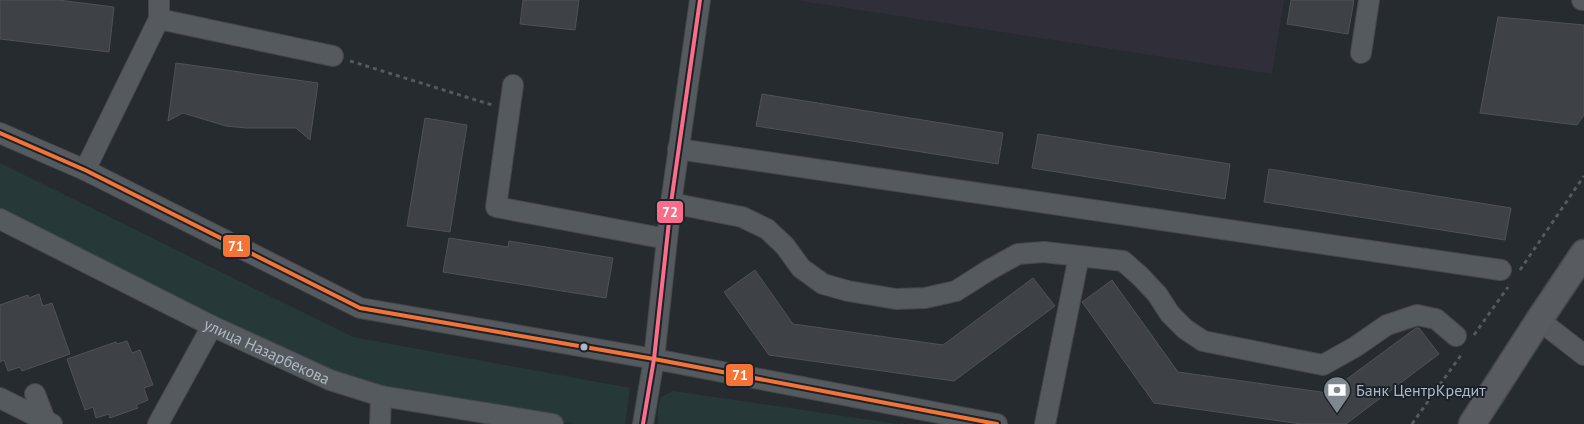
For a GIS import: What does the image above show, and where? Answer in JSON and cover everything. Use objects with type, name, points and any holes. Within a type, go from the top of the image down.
[{"type":"main road","points":[[1472,424],[1584,253]]},
{"type":"street","points":[[643,424],[654,359],[671,203],[700,0]]},
{"type":"street","points":[[1361,53],[1369,0]]},
{"type":"street","points":[[85,170],[159,10],[333,56]]},
{"type":"street","points":[[513,85],[496,207],[667,239]]},
{"type":"street","points":[[0,133],[85,170],[360,308],[654,359],[997,424]]},
{"type":"street","points":[[678,149],[1510,276]]},
{"type":"street","points":[[671,203],[742,216],[768,228],[785,246],[801,268],[823,284],[848,291],[896,299],[925,298],[956,291],[1018,254],[1044,252],[1123,261],[1157,294],[1170,314],[1185,329],[1203,341],[1234,348],[1323,365],[1387,325],[1417,315],[1436,319],[1463,343]]},
{"type":"street","name":"улица Назарбекова","points":[[0,219],[212,326],[330,380],[381,396],[553,424]]},
{"type":"street","points":[[1045,424],[1079,256]]},
{"type":"street","points":[[1539,320],[1584,355]]},
{"type":"street","points":[[158,424],[212,326]]},
{"type":"street","points":[[35,394],[49,422]]},
{"type":"street","points":[[380,424],[381,396]]},
{"type":"street","points":[[0,398],[49,422]]},
{"type":"path","points":[[333,56],[510,111]]},
{"type":"path","points":[[1412,424],[1463,343],[1584,176]]},
{"type":"shaded area","points":[[795,0],[1284,0],[1272,74]]},
{"type":"shaded area","points":[[0,163],[353,337],[630,388],[625,424],[572,424],[333,388],[0,216]]},
{"type":"shaded area","points":[[673,391],[898,424],[658,424],[658,409],[661,397]]},
{"type":"building","points":[[0,0],[58,0],[114,7],[109,52],[0,39]]},
{"type":"building","points":[[523,0],[579,0],[575,30],[520,24]]},
{"type":"building","points":[[1291,0],[1354,0],[1348,34],[1287,24]]},
{"type":"building","points":[[1498,17],[1584,25],[1584,115],[1577,125],[1480,113]]},
{"type":"building","points":[[176,63],[318,83],[310,140],[296,128],[226,126],[183,113],[168,121]]},
{"type":"building","points":[[762,94],[1003,133],[998,164],[756,126]]},
{"type":"building","points":[[425,118],[467,125],[450,232],[407,226]]},
{"type":"building","points":[[1038,134],[1230,164],[1225,199],[1032,168]]},
{"type":"building","points":[[1269,169],[1511,208],[1505,240],[1264,202]]},
{"type":"building","points":[[449,238],[508,247],[509,241],[613,258],[606,298],[443,272]]},
{"type":"building","points":[[755,270],[793,324],[943,345],[1033,278],[1055,306],[954,381],[769,355],[724,292]]},
{"type":"building","points":[[1112,280],[1178,372],[1328,393],[1416,328],[1419,328],[1439,354],[1346,424],[1301,424],[1154,403],[1082,302]]},
{"type":"building","points":[[39,294],[43,306],[52,303],[70,354],[22,371],[20,367],[8,371],[4,360],[0,362],[0,305],[28,295],[29,298]]},
{"type":"building","points":[[127,341],[132,353],[140,350],[153,385],[144,388],[148,400],[136,405],[138,408],[110,418],[109,414],[96,418],[93,407],[85,410],[67,359],[116,342],[117,344]]},
{"type":"transit line","name":"72","points":[[643,424],[654,359],[671,203],[700,0]]},
{"type":"transit line","name":"71","points":[[0,133],[85,170],[360,308],[654,359],[997,424]]},
{"type":"place","name":"Банк ЦентрКредит","points":[[1337,414]]}]
